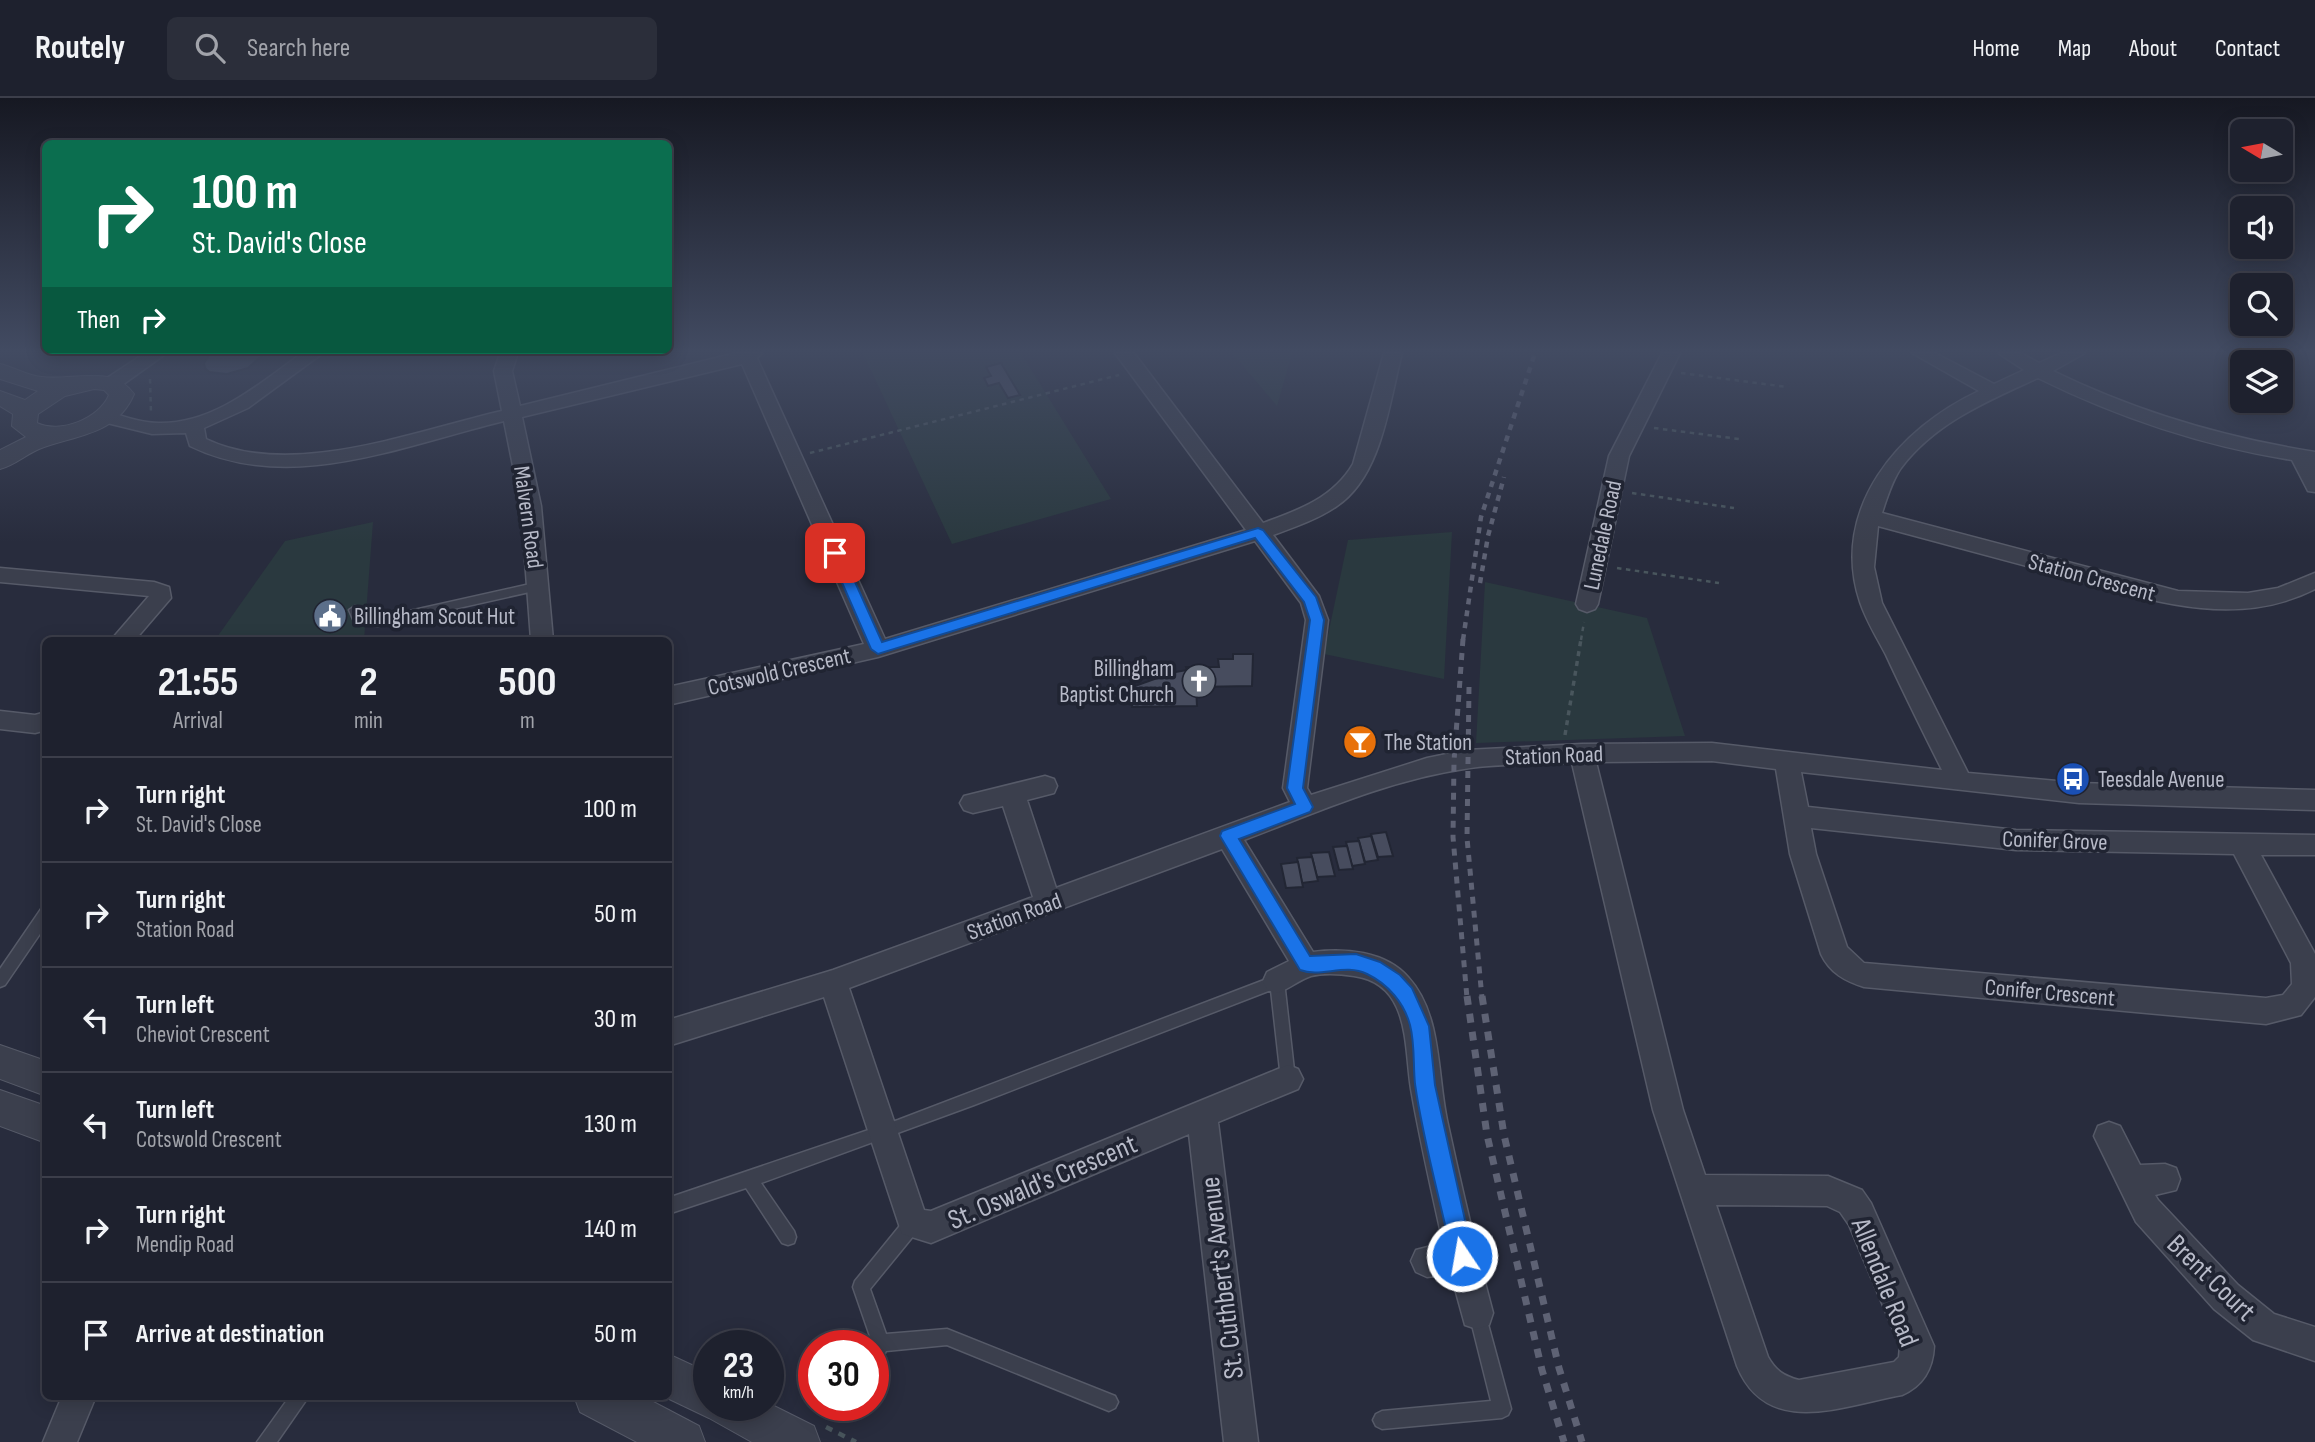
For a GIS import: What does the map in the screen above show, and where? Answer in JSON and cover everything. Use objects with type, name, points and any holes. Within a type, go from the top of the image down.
[{"type":"street","points":[[23,416],[30,431],[58,434]]},
{"type":"street","points":[[0,448],[28,416]]},
{"type":"street","points":[[0,461],[27,445],[80,429],[106,417],[151,428],[194,425],[218,416]]},
{"type":"street","points":[[194,425],[197,442],[206,447],[249,459],[302,461],[504,416]]},
{"type":"street","name":"Malvern Road","points":[[512,416],[531,506],[542,637]]},
{"type":"street","points":[[776,416],[878,649]]},
{"type":"street","points":[[1172,416],[1311,601],[1317,620],[1295,788],[1305,807]]},
{"type":"street","name":"Cotswold Crescent","points":[[672,694],[878,649],[1258,533],[1319,510],[1338,497],[1357,477],[1376,416]]},
{"type":"street","name":"Lunedale Road","points":[[1587,604],[1619,456],[1641,416]]},
{"type":"street","points":[[1948,416],[1916,440],[1893,465],[1882,483],[1864,542],[1863,567],[1871,603],[1960,782]]},
{"type":"street","points":[[2137,416],[2216,440],[2308,457],[2315,486]]},
{"type":"street","name":"Station Crescent","points":[[1870,517],[2178,599],[2243,602],[2287,593],[2315,580]]},
{"type":"street","points":[[0,575],[154,589],[161,592],[160,598],[125,637]]},
{"type":"street","points":[[0,720],[35,724],[42,722]]},
{"type":"street","name":"Station Road","points":[[672,1032],[834,982],[1305,807],[1391,777],[1454,761],[1572,754],[1712,751],[1960,782],[2079,793],[2315,800]]},
{"type":"street","name":"Allendale Road","points":[[1572,754],[1668,1110],[1754,1366],[1763,1381],[1779,1392],[1799,1397],[1902,1378],[1912,1370],[1917,1360],[1917,1346],[1860,1214],[1851,1201],[1828,1191],[1696,1190]]},
{"type":"street","name":"Conifer Crescent","points":[[1787,760],[1803,855],[1835,954],[1852,971],[1892,977],[2278,1011],[2291,1006],[2306,987],[2305,962],[2243,846]]},
{"type":"street","points":[[973,803],[1045,786]]},
{"type":"street","points":[[1012,794],[1048,903]]},
{"type":"street","name":"Conifer Grove","points":[[1796,816],[2016,840],[2243,846],[2315,845]]},
{"type":"street","points":[[1228,836],[1306,965]]},
{"type":"street","points":[[1277,981],[1306,965],[1356,962],[1374,968],[1406,994],[1419,1026],[1425,1085],[1477,1313]]},
{"type":"street","name":"St. Oswald's Crescent","points":[[834,982],[913,1223],[931,1227],[1287,1079]]},
{"type":"street","points":[[0,1062],[42,1078]]},
{"type":"street","points":[[0,1108],[42,1124]]},
{"type":"street","name":"St. Cuthbert's Avenue","points":[[1202,1113],[1241,1442]]},
{"type":"street","name":"Brent Court","points":[[2109,1136],[2158,1226],[2226,1297],[2265,1328],[2315,1344]]},
{"type":"street","points":[[2132,1181],[2165,1179]]},
{"type":"street","points":[[1427,1261],[1462,1256]]},
{"type":"street","points":[[672,1378],[693,1388]]},
{"type":"street","points":[[60,1442],[77,1400]]},
{"type":"street","points":[[604,1400],[683,1442]]},
{"type":"street","points":[[757,1421],[798,1442]]},
{"type":"lane","points":[[355,610],[359,621],[378,622],[539,586]]},
{"type":"lane","points":[[0,981],[42,919]]},
{"type":"lane","points":[[672,1205],[750,1181],[884,1132],[1277,981],[1287,1079]]},
{"type":"lane","points":[[750,1181],[789,1237]]},
{"type":"lane","points":[[872,1330],[861,1287],[913,1223]]},
{"type":"lane","points":[[1382,1420],[1502,1409],[1477,1313]]},
{"type":"lane","points":[[889,1348],[947,1337],[1109,1402]]},
{"type":"lane","points":[[266,1442],[298,1400]]},
{"type":"path","points":[[793,457],[957,416]]},
{"type":"path","points":[[1653,428],[1739,439]]},
{"type":"path","points":[[1631,493],[1734,508]]},
{"type":"path","points":[[1605,566],[1719,583]]},
{"type":"path","points":[[1572,754],[1587,604]]},
{"type":"shaded area","points":[[892,416],[1060,416],[1111,499],[952,544]]},
{"type":"shaded area","points":[[373,522],[364,637],[217,637],[285,541]]},
{"type":"shaded area","points":[[1452,532],[1444,679],[1324,654],[1348,540]]},
{"type":"shaded area","points":[[1485,582],[1647,618],[1685,736],[1476,743]]},
{"type":"building","name":"Billingham Baptist Church","points":[[1233,654],[1253,654],[1252,686],[1196,687],[1197,706],[1132,707],[1132,687],[1160,677],[1170,677],[1170,673],[1187,670],[1186,667],[1219,667],[1218,659],[1233,659]]},
{"type":"building","points":[[1386,832],[1393,856],[1378,857],[1371,834]]},
{"type":"building","points":[[1371,836],[1378,860],[1365,862],[1358,838]]},
{"type":"building","points":[[1359,841],[1365,864],[1352,866],[1346,842]]},
{"type":"building","points":[[1347,846],[1353,869],[1339,870],[1333,847]]},
{"type":"building","points":[[1329,852],[1335,876],[1317,877],[1311,853]]},
{"type":"building","points":[[1312,857],[1318,881],[1302,883],[1297,858]]},
{"type":"building","points":[[1298,862],[1303,887],[1286,888],[1281,864]]},
{"type":"railway","points":[[1463,640],[1481,517],[1514,416]]},
{"type":"railway","points":[[1480,583],[1488,536],[1504,477]]},
{"type":"railway","points":[[1463,639],[1454,761],[1453,837],[1467,998]]},
{"type":"railway","points":[[1469,687],[1467,838],[1482,998]]},
{"type":"railway","points":[[1467,996],[1487,1135],[1542,1370],[1564,1442]]},
{"type":"railway","points":[[1482,996],[1504,1135],[1559,1368],[1582,1442]]},
{"type":"place","name":"Billingham Scout Hut","points":[[330,616]]},
{"type":"place","name":"Billingham Baptist Church","points":[[1199,681]]},
{"type":"place","name":"The Station","points":[[1360,742]]},
{"type":"place","name":"Teesdale Avenue","points":[[2073,779]]},
{"type":"route","points":[[835,553],[878,649],[1258,533],[1311,601],[1317,620],[1295,788],[1305,807],[1228,836],[1306,965],[1356,962],[1374,968],[1406,994],[1419,1026],[1425,1085],[1462,1256]]}]
